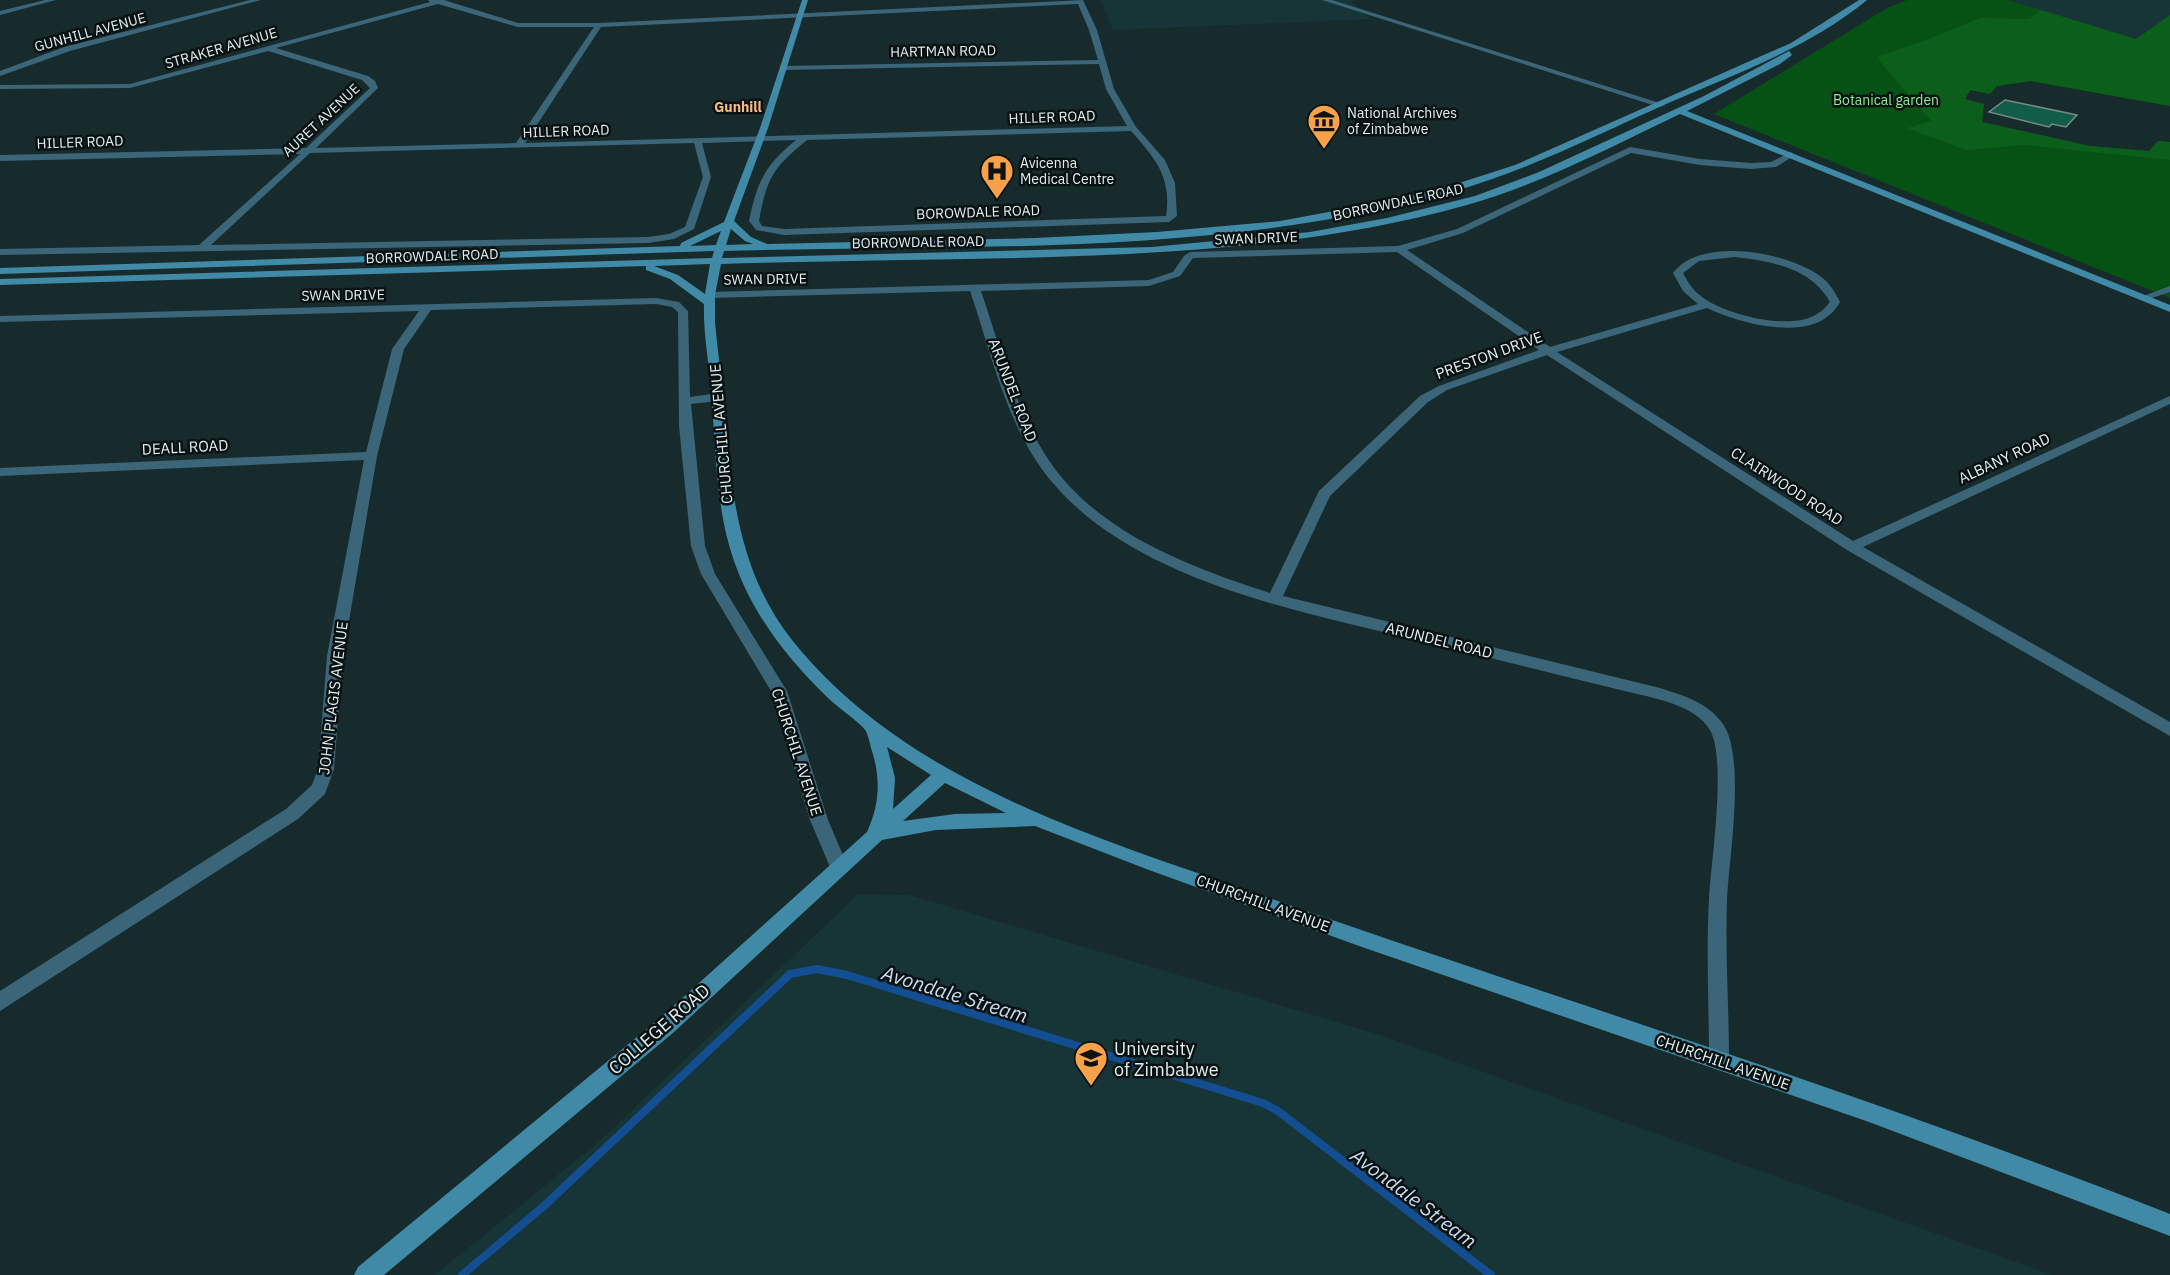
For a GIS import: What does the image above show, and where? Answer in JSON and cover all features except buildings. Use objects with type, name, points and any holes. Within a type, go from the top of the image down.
[{"type":"main road","name":"CHURCHILL AVENUE","points":[[805,0],[761,138],[720,248],[712,276],[709,299],[718,397],[721,465],[731,528],[752,589],[787,645],[835,696],[895,744],[944,774],[1034,820],[1270,907],[1902,1122],[2043,1173],[2170,1225]]},
{"type":"main road","name":"BORROWDALE ROAD","points":[[0,271],[720,248],[908,245],[1186,234],[1328,216],[1418,199],[1474,183],[1538,160],[1794,45],[1864,0]]},
{"type":"main road","name":"BORROWDALE ROAD","points":[[0,282],[1127,250],[1226,243],[1333,230],[1411,216],[1487,196],[1557,168],[1682,112],[1777,62],[1791,51],[1794,45]]},
{"type":"main road","points":[[1662,105],[2170,309]]},
{"type":"main road","points":[[670,250],[711,234],[730,223],[748,239],[774,247]]},
{"type":"main road","points":[[712,276],[767,260]]},
{"type":"main road","points":[[634,264],[670,274],[709,299]]},
{"type":"main road","points":[[870,723],[886,765],[889,784],[885,812],[875,836]]},
{"type":"main road","name":"COLLEGE ROAD","points":[[366,1275],[667,1025],[838,867],[944,774]]},
{"type":"main road","points":[[875,836],[904,827],[955,820],[1034,820]]},
{"type":"street","points":[[0,13],[53,0]]},
{"type":"street","name":"GUNHILL AVENUE","points":[[0,74],[68,49],[258,0]]},
{"type":"street","points":[[1331,0],[1662,105]]},
{"type":"street","points":[[438,1],[518,26],[599,25],[1081,1],[1103,62],[1110,89],[1133,128]]},
{"type":"street","name":"STRAKER AVENUE","points":[[0,87],[130,86],[438,1]]},
{"type":"street","points":[[519,146],[599,25]]},
{"type":"street","name":"AURET AVENUE","points":[[202,248],[374,88],[372,83],[365,78],[270,48]]},
{"type":"street","name":"HARTMAN ROAD","points":[[784,68],[1103,62]]},
{"type":"street","name":"HILLER ROAD","points":[[0,158],[1133,128]]},
{"type":"street","name":"BOROWDALE ROAD","points":[[806,137],[772,166],[756,210],[754,221],[759,228],[783,232],[1157,221],[1172,216],[1170,183],[1161,160],[1133,128]]},
{"type":"street","points":[[0,252],[648,240],[671,237],[689,229],[707,177],[707,170],[697,140]]},
{"type":"street","name":"SWAN DRIVE","points":[[709,299],[1149,283],[1173,276],[1182,269],[1185,258],[1190,255],[1398,249],[1460,231],[1630,150],[1700,162],[1751,166],[1773,165],[1791,155]]},
{"type":"street","name":"CLAIRWOOD ROAD","points":[[1398,249],[1548,351],[1852,547],[2170,730]]},
{"type":"street","points":[[1713,255],[1758,257],[1802,270],[1820,280],[1831,291],[1835,302],[1831,312],[1819,319],[1801,323],[1752,321],[1706,305],[1689,295],[1680,284],[1678,273],[1684,264],[1695,258],[1713,255]]},
{"type":"street","points":[[2143,298],[2170,288]]},
{"type":"street","name":"ARUNDEL ROAD","points":[[975,289],[1022,420],[1056,479],[1077,501],[1122,534],[1151,551],[1191,570],[1275,598],[1633,687],[1682,703],[1708,716],[1719,730],[1725,760],[1718,900],[1719,1060]]},
{"type":"street","name":"SWAN DRIVE","points":[[0,318],[656,301],[675,304],[683,311]]},
{"type":"street","name":"PRESTON DRIVE","points":[[1275,598],[1324,494],[1416,405],[1443,388],[1548,351],[1706,305]]},
{"type":"street","name":"JOHN PLAGIS AVENUE","points":[[0,1002],[292,814],[319,789],[326,769],[335,656],[370,456],[398,349],[427,308]]},
{"type":"street","name":"CHURCHIL AVENUE","points":[[683,311],[685,426],[699,546],[708,574],[779,691],[819,820],[838,867]]},
{"type":"street","points":[[686,401],[718,397]]},
{"type":"street","name":"ALBANY ROAD","points":[[1852,547],[2170,400]]},
{"type":"street","name":"DEALL ROAD","points":[[0,472],[370,456]]},
{"type":"shaded area","points":[[1101,0],[1359,0],[1351,1],[1370,19],[1113,30]]},
{"type":"shaded area","points":[[2008,0],[2170,0],[2170,65],[2011,1]]},
{"type":"shaded area","name":"University of Zimbabwe","points":[[858,894],[909,895],[1377,1034],[2052,1275],[435,1275],[601,1140]]},
{"type":"green space","name":"Botanical garden","points":[[1907,0],[2008,0],[2170,50],[2170,106],[2031,81],[1997,86],[1990,94],[1970,90],[1965,99],[1984,104],[1982,122],[2090,146],[2149,151],[2158,141],[2170,142],[2170,298],[1714,114],[1887,8]]},
{"type":"green space","points":[[2041,10],[2136,39],[2170,15],[2170,106],[2031,81],[1997,86],[1990,94],[1970,90],[1965,99],[1984,104],[1982,122],[2090,146],[2149,151],[2158,141],[2170,142],[2170,160],[2025,145],[1966,150],[1907,128],[1931,121],[1876,57],[1980,18],[2029,19]]},
{"type":"waterway","name":"Avondale Stream","points":[[462,1275],[544,1206],[790,974],[817,969],[847,975],[1263,1103],[1278,1111],[1491,1275]]},
{"type":"place","name":"National Archives of Zimbabwe","points":[[1324,150]]},
{"type":"place","name":"Avicenna Medical Centre","points":[[997,200]]},
{"type":"place","name":"University of Zimbabwe","points":[[1091,1087]]},
{"type":"district","name":"Gunhill","points":[[738,107]]}]
